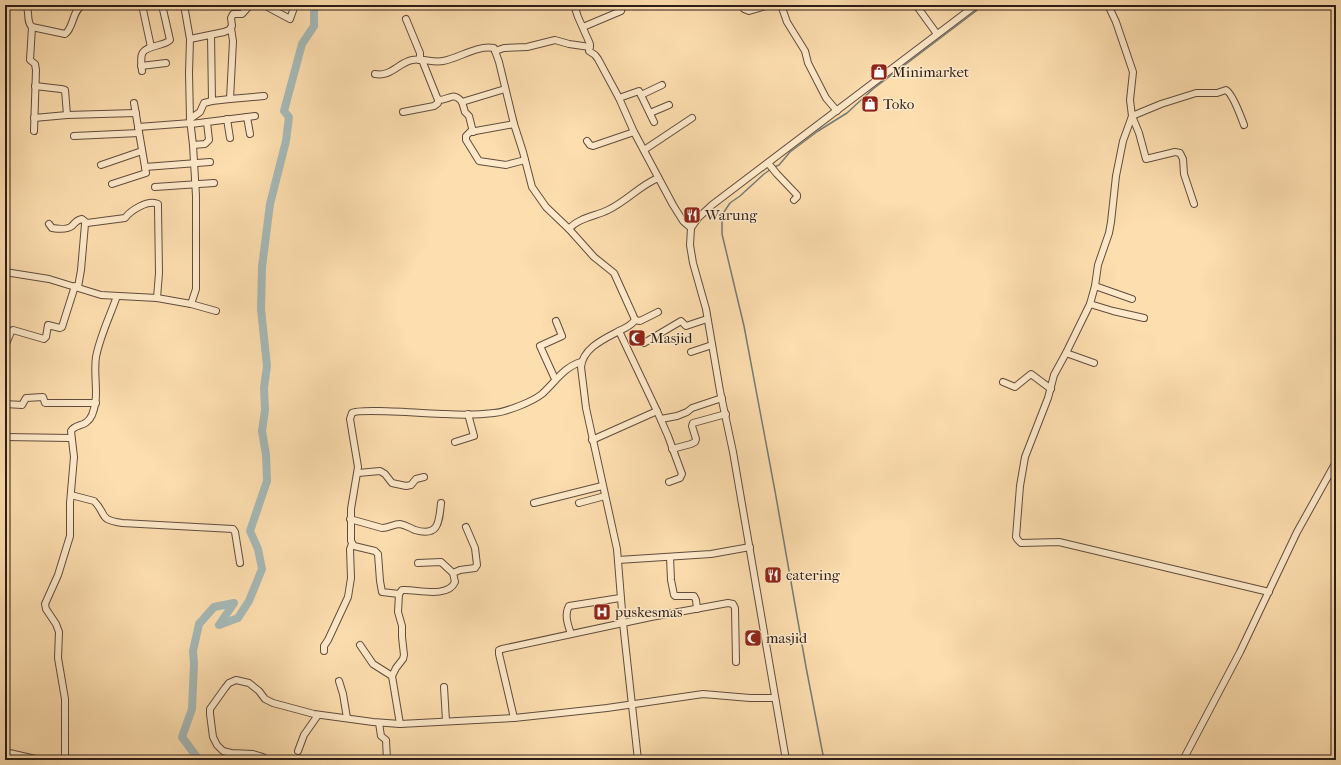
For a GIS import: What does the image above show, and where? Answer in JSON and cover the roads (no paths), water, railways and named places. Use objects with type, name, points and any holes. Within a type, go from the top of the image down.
[{"type":"street","points":[[23,5],[28,7],[29,23],[32,27],[30,60],[36,67],[34,131]]},
{"type":"street","points":[[32,27],[65,34],[69,31],[71,23],[81,5]]},
{"type":"street","points":[[90,5],[122,5]]},
{"type":"street","points":[[142,5],[151,47]]},
{"type":"street","points":[[162,5],[170,40],[167,43],[145,49],[140,57],[142,69],[166,63]]},
{"type":"street","points":[[184,5],[190,39],[189,73],[195,184],[196,289],[191,304]]},
{"type":"street","points":[[230,99],[233,41],[231,18],[233,14],[242,14],[250,5]]},
{"type":"street","points":[[264,5],[288,22],[295,5]]},
{"type":"street","points":[[574,5],[590,44],[589,51],[598,59],[658,178],[683,221],[691,228]]},
{"type":"street","points":[[583,27],[621,11],[623,5]]},
{"type":"street","points":[[742,5],[744,9],[749,11],[769,5]]},
{"type":"street","points":[[781,5],[787,22],[805,51],[808,63],[826,98],[836,111]]},
{"type":"street","points":[[916,5],[937,34]]},
{"type":"street","points":[[786,760],[726,414],[707,319],[690,245],[691,228],[698,218],[712,205],[770,165],[836,111],[976,5]]},
{"type":"street","points":[[1108,5],[1116,22],[1133,72],[1130,100],[1132,116],[1140,133],[1146,159],[1175,152],[1180,153],[1183,159],[1184,174],[1194,204]]},
{"type":"street","points":[[406,19],[420,53],[420,60],[438,100]]},
{"type":"street","points":[[190,39],[228,31],[232,28]]},
{"type":"street","points":[[211,35],[212,101]]},
{"type":"street","points":[[495,51],[504,48],[526,47],[554,40],[590,47]]},
{"type":"street","points":[[375,74],[379,75],[391,72],[410,60],[440,62],[458,58],[482,48],[494,48],[530,182],[546,207],[569,229],[594,257],[614,273],[635,320]]},
{"type":"street","points":[[641,95],[662,85]]},
{"type":"street","points":[[35,86],[65,90],[67,115]]},
{"type":"street","points":[[462,102],[505,89]]},
{"type":"street","points":[[1244,125],[1230,92],[1226,90],[1217,93],[1196,93],[1161,104],[1132,116],[1123,141],[1116,176],[1109,233],[1098,265],[1095,286],[1090,304],[1054,375],[1025,457],[1020,486],[1016,537],[1022,543],[1059,542],[1268,592]]},
{"type":"street","points":[[619,98],[639,91],[654,122]]},
{"type":"street","points":[[191,122],[200,112],[204,103],[264,96]]},
{"type":"street","points":[[438,100],[454,96],[458,97],[462,102],[464,111],[469,116],[472,132]]},
{"type":"street","points":[[403,112],[434,106],[438,103],[438,100]]},
{"type":"street","points":[[112,184],[146,173],[134,103]]},
{"type":"street","points":[[650,113],[669,105]]},
{"type":"street","points":[[34,118],[67,115],[136,113]]},
{"type":"street","points":[[74,136],[255,116]]},
{"type":"street","points":[[247,117],[250,134]]},
{"type":"street","points":[[644,150],[692,118]]},
{"type":"street","points":[[227,119],[230,138]]},
{"type":"street","points":[[193,145],[208,142],[207,122]]},
{"type":"street","points":[[514,124],[472,132],[467,134],[466,140],[478,161],[506,165],[525,160]]},
{"type":"street","points":[[587,141],[593,146],[634,132]]},
{"type":"street","points":[[101,166],[142,150]]},
{"type":"street","points":[[145,167],[210,162]]},
{"type":"street","points":[[770,165],[797,195],[794,200]]},
{"type":"street","points":[[569,229],[573,225],[617,205],[642,186],[658,178]]},
{"type":"street","points":[[155,187],[214,182]]},
{"type":"street","points":[[49,224],[52,228],[61,229],[71,227],[78,220],[82,219],[87,223],[125,218],[128,213],[146,204],[154,202],[158,204],[157,298]]},
{"type":"street","points":[[5,346],[12,330],[44,339],[46,337],[48,325],[61,327],[81,270],[84,228],[87,223]]},
{"type":"street","points":[[5,272],[49,279],[101,295],[157,298],[191,304],[216,311]]},
{"type":"street","points":[[1095,286],[1132,299]]},
{"type":"street","points":[[65,760],[65,700],[58,658],[59,632],[56,624],[46,609],[45,604],[56,580],[69,540],[74,457],[71,432],[73,428],[89,421],[96,402],[96,358],[102,335],[117,296]]},
{"type":"street","points":[[1090,304],[1144,318]]},
{"type":"street","points":[[635,320],[640,321],[658,312]]},
{"type":"street","points":[[644,343],[681,321],[686,326],[707,319]]},
{"type":"street","points":[[635,320],[631,325],[595,345],[588,351],[581,362],[581,376],[592,440],[617,549],[622,623],[638,760]]},
{"type":"street","points":[[555,379],[540,346],[562,336],[556,321]]},
{"type":"street","points":[[619,331],[661,419],[682,476],[669,482]]},
{"type":"street","points":[[691,352],[712,345]]},
{"type":"street","points":[[1066,353],[1094,363]]},
{"type":"street","points":[[324,652],[325,644],[348,598],[351,578],[350,556],[352,544],[350,519],[352,496],[358,473],[358,459],[350,419],[353,412],[388,411],[468,414],[496,413],[507,410],[539,396],[570,366],[581,362]]},
{"type":"street","points":[[1003,382],[1015,387],[1031,374],[1050,389]]},
{"type":"street","points":[[5,404],[22,405],[26,398],[34,397],[42,397],[45,403],[96,402]]},
{"type":"street","points":[[661,419],[677,416],[688,412],[692,408],[722,398]]},
{"type":"street","points":[[592,440],[657,411]]},
{"type":"street","points":[[456,442],[474,436],[468,414]]},
{"type":"street","points":[[672,449],[695,442],[696,439],[692,426],[694,423],[726,414]]},
{"type":"street","points":[[5,437],[71,438]]},
{"type":"street","points":[[1183,760],[1240,652],[1297,532],[1336,462]]},
{"type":"street","points":[[358,473],[380,471],[385,474],[392,483],[406,486],[411,485],[417,478],[424,477]]},
{"type":"street","points":[[534,503],[602,486]]},
{"type":"street","points":[[71,495],[94,501],[104,518],[111,521],[122,523],[233,529],[235,532],[240,563]]},
{"type":"street","points":[[579,503],[605,496]]},
{"type":"street","points":[[350,519],[382,528],[402,524],[428,532],[432,531],[437,525],[441,503]]},
{"type":"street","points":[[453,573],[460,570],[475,568],[477,565],[475,548],[466,527]]},
{"type":"street","points":[[352,544],[377,552],[379,555],[382,592],[399,594]]},
{"type":"street","points":[[618,560],[712,554],[750,547]]},
{"type":"street","points":[[670,557],[671,580],[674,595],[694,596],[697,609]]},
{"type":"street","points":[[400,724],[392,676],[404,655],[402,626],[398,612],[399,594],[402,590],[439,592],[448,590],[454,585],[455,582],[453,573],[441,562],[418,563]]},
{"type":"street","points":[[571,634],[567,618],[569,606],[620,598]]},
{"type":"street","points":[[514,718],[500,662],[499,650],[622,623],[728,603],[734,605],[736,662]]},
{"type":"street","points":[[360,645],[373,664],[392,676]]},
{"type":"street","points":[[263,757],[253,754],[222,751],[213,737],[210,709],[229,683],[236,680],[249,682],[266,699],[273,703],[318,715],[379,723],[400,724],[514,718],[587,711],[703,694],[750,698],[775,698]]},
{"type":"street","points":[[339,681],[347,718]]},
{"type":"street","points":[[444,687],[446,721]]},
{"type":"street","points":[[298,751],[304,735],[318,715]]},
{"type":"street","points":[[379,723],[381,736],[386,740],[387,760]]},
{"type":"street","points":[[5,752],[40,760]]},
{"type":"waterway","points":[[199,760],[182,737],[192,709],[194,664],[193,651],[199,624],[214,607],[234,603],[219,625],[238,618],[249,601],[262,569],[258,549],[250,531],[267,481],[266,455],[262,431],[265,410],[264,388],[267,366],[261,309],[262,267],[270,204],[286,141],[289,117],[284,111],[302,44],[314,26],[315,5]]},
{"type":"waterway","points":[[774,167],[779,165],[790,152],[818,131],[847,113],[873,89],[984,5]]},
{"type":"waterway","points":[[771,169],[730,203],[722,215],[722,234],[744,326],[824,760]]},
{"type":"place","name":"Minimarket","points":[[879,72]]},
{"type":"place","name":"Toko","points":[[870,104]]},
{"type":"place","name":"Warung","points":[[692,215]]},
{"type":"place","name":"Masjid","points":[[637,338]]},
{"type":"place","name":"catering","points":[[773,575]]},
{"type":"place","name":"puskesmas","points":[[602,612]]},
{"type":"place","name":"masjid","points":[[753,638]]}]
